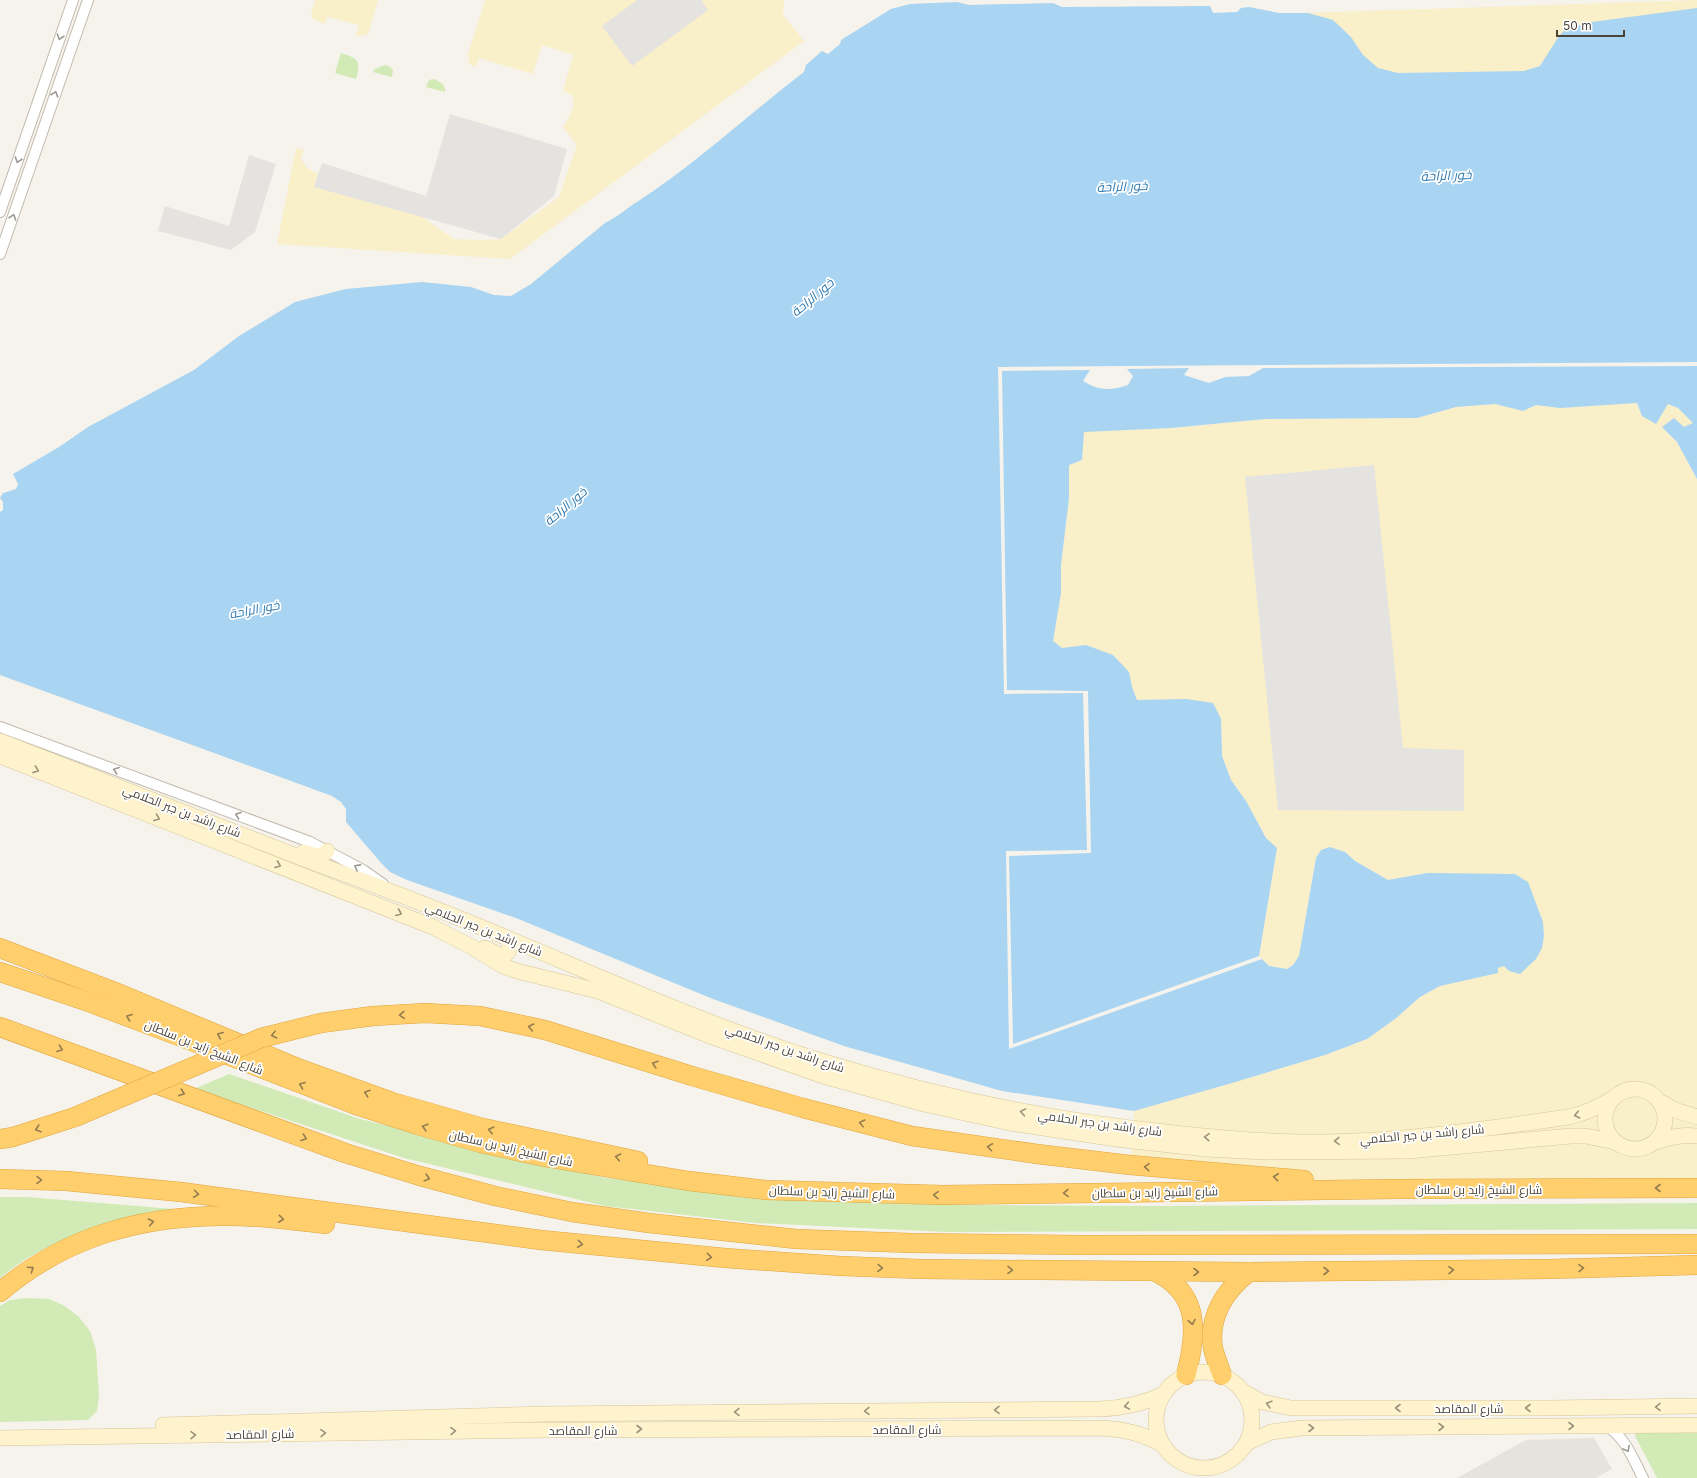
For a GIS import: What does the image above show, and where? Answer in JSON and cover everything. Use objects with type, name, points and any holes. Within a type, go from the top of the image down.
[{"type":"highway","points":[[0,948],[115,992],[300,1069],[392,1102],[437,1116],[498,1132],[766,1190]]},
{"type":"highway","name":"شارع الشيخ زايد بن سلطان","points":[[0,972],[169,1032],[356,1105],[425,1127],[481,1143],[545,1157],[689,1181],[766,1190],[943,1195],[1399,1189],[1697,1188]]},
{"type":"highway","points":[[0,1138],[12,1136],[75,1117],[261,1038],[321,1023],[373,1016],[425,1013],[480,1016],[545,1030],[692,1076],[803,1108],[912,1136],[1037,1154],[1130,1165],[1260,1175],[1399,1189]]},
{"type":"highway","points":[[0,1027],[345,1153],[420,1176],[495,1196],[572,1212],[649,1223],[796,1239],[911,1243],[1080,1245],[1697,1244]]},
{"type":"highway","points":[[0,1179],[66,1181],[181,1192],[541,1240],[686,1255],[833,1266],[920,1269],[1249,1272],[1549,1269],[1697,1264]]},
{"type":"highway","points":[[0,1292],[41,1262],[77,1242],[118,1228],[170,1219],[220,1216],[273,1219],[474,1241],[541,1240]]},
{"type":"highway","points":[[1154,1271],[1170,1280],[1177,1286],[1188,1302],[1194,1338],[1186,1375]]},
{"type":"highway","points":[[1222,1375],[1213,1344],[1215,1321],[1223,1298],[1235,1284],[1249,1272]]},
{"type":"main road","name":"شارع راشد بن جبر الحلامي","points":[[0,741],[402,896],[712,1023],[827,1063],[969,1101],[1117,1127],[1204,1136],[1321,1142],[1468,1131],[1568,1117],[1582,1114],[1596,1108],[1612,1098]]},
{"type":"main road","name":"شارع راشد بن جبر الحلامي","points":[[0,756],[375,902],[451,936],[503,966],[517,971],[598,991],[710,1036],[823,1076],[924,1104],[1010,1122],[1116,1139],[1206,1149],[1264,1152],[1408,1152],[1578,1136],[1586,1136],[1615,1142]]},
{"type":"main road","points":[[270,846],[285,846],[318,856],[325,854],[327,851]]},
{"type":"main road","points":[[451,936],[462,936],[502,956],[507,954],[510,950],[509,939]]},
{"type":"main road","points":[[1656,1142],[1665,1127],[1666,1118],[1664,1109],[1659,1101],[1652,1094],[1642,1089],[1630,1089],[1620,1092],[1612,1098],[1604,1116],[1605,1126],[1608,1135],[1615,1142],[1626,1148],[1640,1150],[1672,1136],[1697,1136]]},
{"type":"main road","points":[[1659,1101],[1675,1110],[1697,1117]]},
{"type":"main road","points":[[1196,1372],[1207,1372],[1222,1375],[1232,1381],[1244,1392],[1252,1412],[1253,1422],[1251,1433],[1247,1443],[1240,1453],[1230,1461],[1218,1466],[1206,1468],[1194,1467],[1182,1462],[1172,1455],[1164,1446],[1159,1436],[1156,1414],[1159,1404],[1170,1386],[1186,1375],[1196,1372]]},
{"type":"main road","name":"شارع المقاصد","points":[[1244,1392],[1262,1402],[1291,1408],[1550,1408],[1697,1406]]},
{"type":"main road","name":"شارع المقاصد","points":[[0,1430],[546,1414],[1100,1409],[1126,1407],[1139,1404],[1164,1394]]},
{"type":"main road","name":"شارع المقاصد","points":[[1247,1443],[1271,1432],[1291,1428],[1697,1425]]},
{"type":"main road","name":"شارع المقاصد","points":[[0,1438],[547,1430],[1099,1428],[1135,1432],[1153,1439],[1164,1446]]},
{"type":"street","points":[[0,212],[73,0]]},
{"type":"street","points":[[0,254],[88,0]]},
{"type":"street","points":[[0,727],[310,842],[363,870],[402,896]]},
{"type":"street","points":[[1605,1425],[1612,1429],[1621,1438],[1643,1477]]},
{"type":"shaded area","points":[[637,0],[701,0],[708,10],[632,66],[602,26]]},
{"type":"shaded area","points":[[450,114],[567,149],[554,196],[501,239],[314,187],[322,163],[426,196]]},
{"type":"shaded area","points":[[249,155],[276,164],[255,232],[231,250],[158,231],[165,206],[229,226]]},
{"type":"shaded area","points":[[1374,465],[1403,748],[1464,750],[1464,811],[1278,810],[1245,477]]},
{"type":"shaded area","points":[[1594,1438],[1612,1469],[1596,1478],[1457,1478],[1526,1440]]},
{"type":"green space","points":[[341,53],[352,57],[357,61],[358,68],[356,79],[335,73]]},
{"type":"green space","points":[[385,65],[393,70],[392,77],[373,72],[375,69]]},
{"type":"green space","points":[[433,79],[445,87],[445,92],[426,87],[429,80]]},
{"type":"green space","points":[[229,1074],[360,1119],[606,1178],[750,1194],[946,1205],[1148,1206],[1697,1203],[1697,1229],[947,1232],[756,1223],[605,1206],[404,1158],[194,1089]]},
{"type":"green space","points":[[0,1197],[27,1197],[186,1210],[112,1225],[64,1240],[41,1250],[0,1278]]},
{"type":"green space","points":[[27,1298],[49,1299],[63,1305],[78,1316],[90,1331],[96,1350],[99,1395],[97,1411],[88,1420],[0,1422],[0,1306],[10,1300]]},
{"type":"green space","points":[[1697,1425],[1697,1478],[1657,1478],[1635,1436],[1638,1428]]},
{"type":"sand","points":[[315,0],[378,0],[369,32],[366,35],[356,36],[359,25],[327,17],[325,24],[313,19],[311,14]]},
{"type":"sand","points":[[485,0],[784,0],[783,15],[804,41],[510,259],[277,244],[296,148],[304,150],[301,158],[304,164],[318,174],[315,183],[419,215],[454,239],[501,239],[559,197],[577,145],[563,127],[573,108],[572,95],[563,91],[573,55],[542,45],[533,74],[479,58],[475,68],[469,63],[468,54]]},
{"type":"sand","points":[[1697,0],[1697,9],[1524,72],[1398,73],[1378,69],[1362,55],[1332,21],[1302,13]]},
{"type":"sand","points":[[1637,403],[1642,416],[1668,404],[1678,408],[1693,423],[1684,428],[1662,427],[1677,442],[1697,479],[1697,1188],[1399,1189],[1260,1175],[1130,1165],[1134,1111],[1325,1055],[1367,1039],[1395,1019],[1420,997],[1440,986],[1498,973],[1498,968],[1504,966],[1509,971],[1536,959],[1542,948],[1544,936],[1427,873],[1388,880],[1355,861],[1345,852],[1316,858],[1299,957],[1293,965],[1287,969],[1269,966],[1259,956],[1277,848],[1266,838],[1246,801],[1231,780],[1222,756],[1221,719],[1186,699],[1137,700],[1132,687],[1129,672],[1086,645],[1062,648],[1053,641],[1061,593],[1061,565],[1069,498],[1069,464],[1082,460],[1084,431],[1171,428],[1265,419],[1417,418],[1456,407],[1495,404],[1523,411],[1536,405],[1560,408]]},
{"type":"water","name":"خور الراحة","points":[[957,2],[969,5],[1053,3],[1062,7],[1210,6],[1213,13],[1237,12],[1241,8],[1249,7],[1279,13],[1308,13],[1333,20],[1351,37],[1363,55],[1378,68],[1398,73],[1524,71],[1540,66],[1559,36],[1567,28],[1592,22],[1697,8],[1697,362],[998,367],[1004,694],[1083,693],[1087,850],[1006,851],[1009,1049],[1262,959],[1269,966],[1287,969],[1293,965],[1299,956],[1316,858],[1321,850],[1330,847],[1345,852],[1355,861],[1388,880],[1427,873],[1515,874],[1528,882],[1543,922],[1544,936],[1542,948],[1536,959],[1520,974],[1509,971],[1504,966],[1498,968],[1498,973],[1440,986],[1420,997],[1395,1019],[1367,1039],[1325,1055],[1134,1111],[1002,1091],[844,1046],[713,999],[516,918],[407,880],[390,872],[382,864],[346,822],[346,809],[341,802],[332,796],[0,675],[0,512],[3,510],[3,502],[0,498],[3,493],[16,489],[18,484],[13,474],[59,447],[88,427],[194,370],[239,336],[295,302],[346,289],[422,282],[471,287],[494,295],[511,296],[531,284],[605,223],[703,154],[804,72],[806,65],[822,51],[828,54],[840,44],[841,40],[891,9],[910,4]]},
{"type":"water","points":[[1697,366],[1697,479],[1677,442],[1662,427],[1674,418],[1684,427],[1693,423],[1678,408],[1668,404],[1656,424],[1642,416],[1637,403],[1560,408],[1536,405],[1523,411],[1495,404],[1456,407],[1417,418],[1265,419],[1171,428],[1084,432],[1082,460],[1069,465],[1069,498],[1061,565],[1061,593],[1053,641],[1062,648],[1086,645],[1113,655],[1129,672],[1132,687],[1137,700],[1186,699],[1213,703],[1221,719],[1222,756],[1231,780],[1246,801],[1266,838],[1277,848],[1259,956],[1013,1044],[1009,856],[1091,853],[1088,691],[1007,690],[1002,371],[1090,370],[1083,381],[1095,387],[1110,389],[1128,385],[1133,376],[1127,369],[1189,368],[1184,375],[1209,383],[1225,377],[1249,376],[1263,368]]}]
